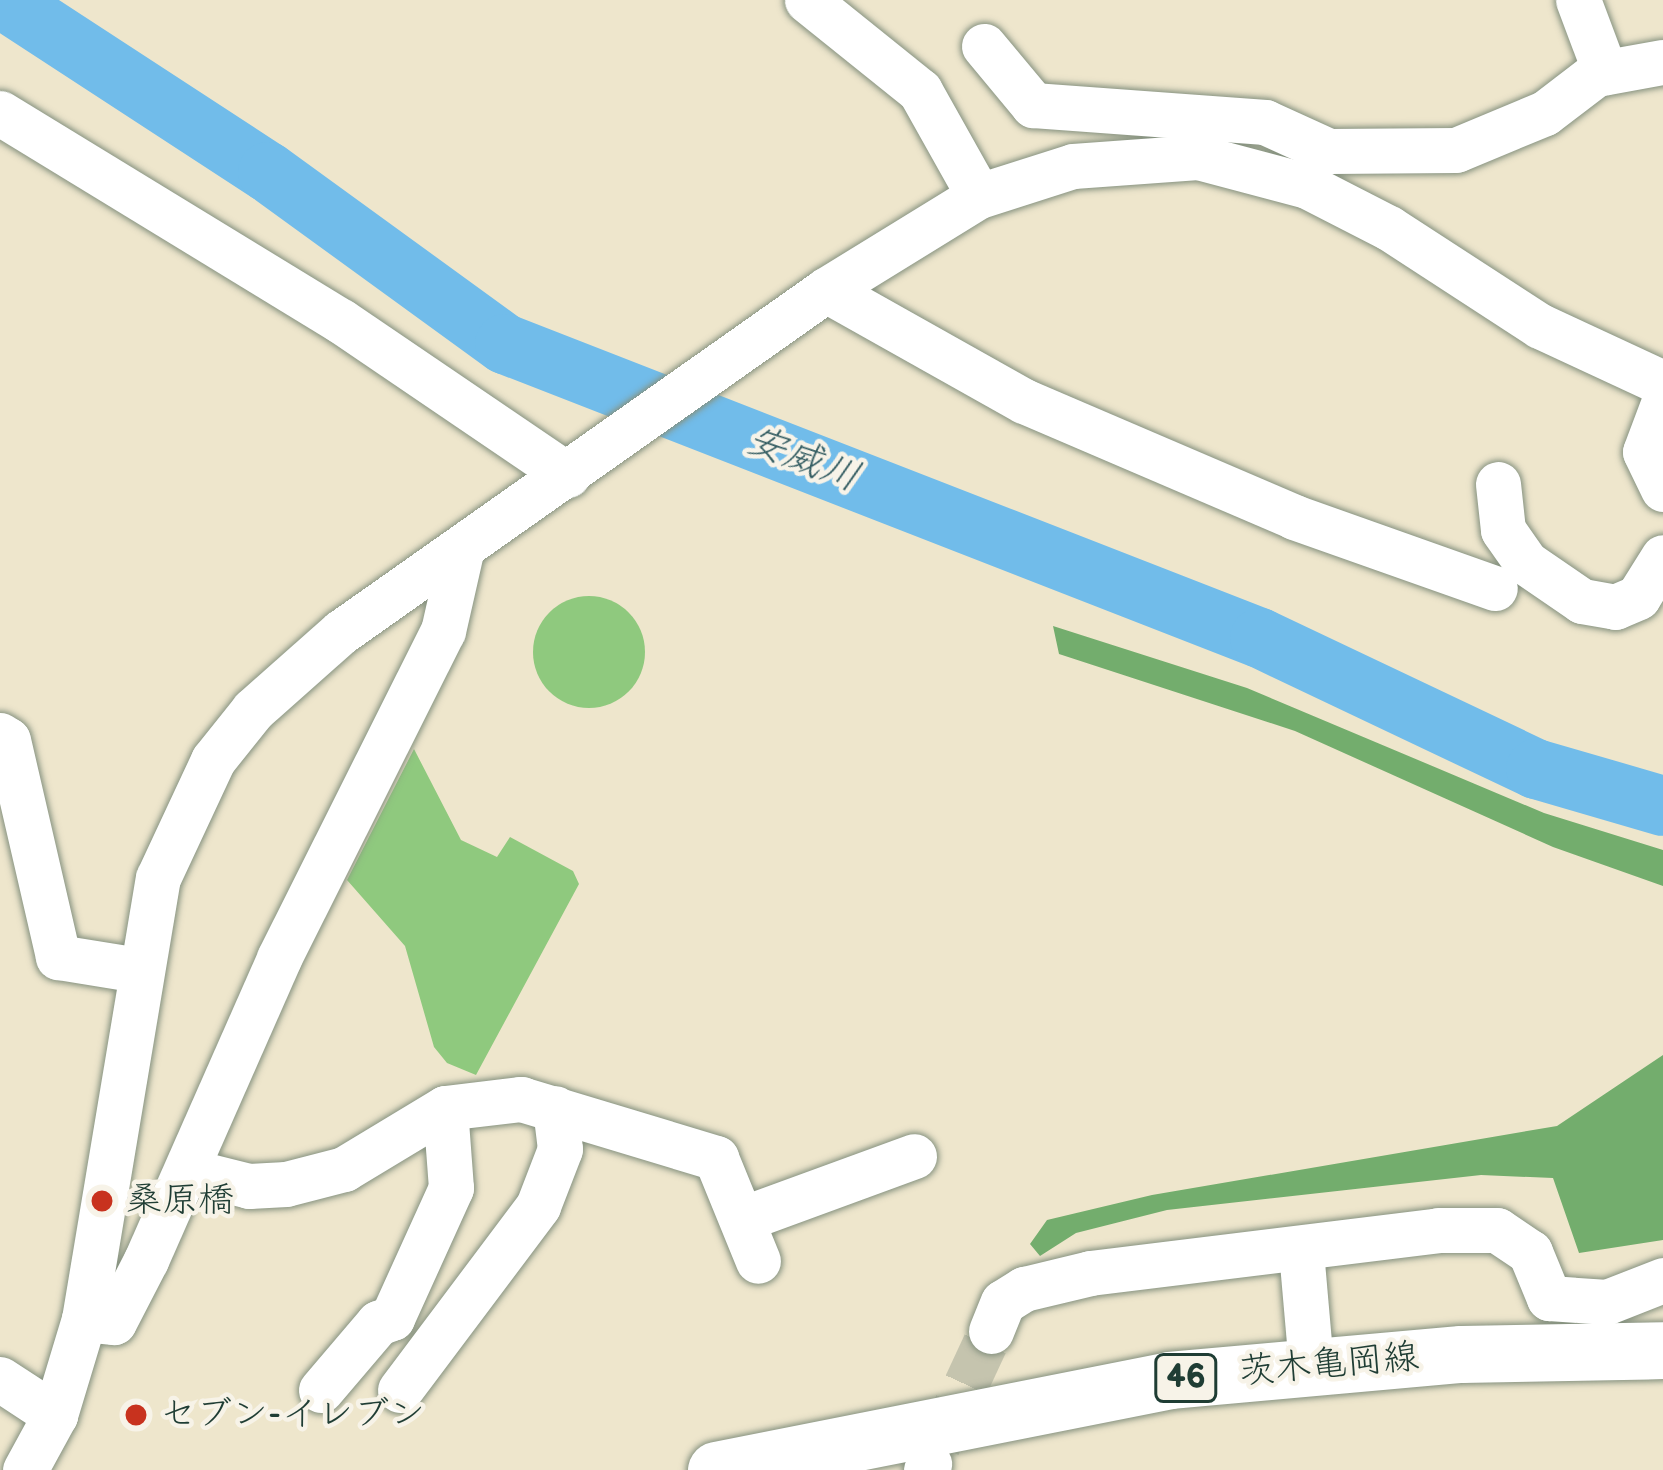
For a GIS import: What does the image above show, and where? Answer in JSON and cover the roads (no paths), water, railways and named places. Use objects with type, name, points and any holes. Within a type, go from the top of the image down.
[{"type":"main road","name":"茨木亀岡線","points":[[716,1470],[832,1456],[1058,1397],[1311,1365],[1663,1350]]},
{"type":"street","points":[[807,0],[920,91],[979,196]]},
{"type":"street","points":[[1578,0],[1605,71]]},
{"type":"street","points":[[984,46],[1033,105],[1265,122],[1389,228],[1540,326],[1663,383]]},
{"type":"street","points":[[25,1470],[55,1415],[84,1318],[138,970],[170,842],[231,735],[341,632],[826,290],[979,196],[1127,157],[1198,157],[1318,169],[1456,150],[1545,113],[1605,71],[1663,62]]},
{"type":"street","points":[[0,113],[576,469]]},
{"type":"street","points":[[826,290],[1024,400],[1294,517],[1495,588]]},
{"type":"street","points":[[1663,404],[1646,452],[1663,489]]},
{"type":"street","points":[[1498,484],[1503,530],[1525,562],[1582,601],[1615,607],[1638,597],[1663,556]]},
{"type":"street","points":[[84,1318],[114,1322],[189,1171],[279,958],[443,631],[460,552]]},
{"type":"street","points":[[0,735],[8,740],[58,957],[138,970]]},
{"type":"street","points":[[189,1171],[249,1186],[286,1184],[344,1168],[446,1108],[521,1099],[716,1158],[745,1218],[758,1262]]},
{"type":"street","points":[[321,1390],[378,1323],[392,1318],[451,1188],[446,1108]]},
{"type":"street","points":[[400,1390],[538,1206],[560,1149],[556,1108]]},
{"type":"street","points":[[745,1218],[914,1156]]},
{"type":"street","points":[[991,1331],[1004,1302],[1024,1289],[1174,1258],[1301,1251],[1497,1229],[1530,1252],[1549,1298],[1607,1301],[1663,1280]]},
{"type":"street","points":[[1301,1251],[1311,1365]]},
{"type":"street","points":[[0,1378],[55,1415]]},
{"type":"waterway","name":"安威川","points":[[4,0],[268,172],[505,344],[1260,638],[1536,769],[1663,806]]},
{"type":"tunnel","points":[[938,1445],[991,1331]]},
{"type":"place","name":"桑原橋","points":[[102,1201]]},
{"type":"place","name":"セブン-イレブン","points":[[136,1415]]}]
